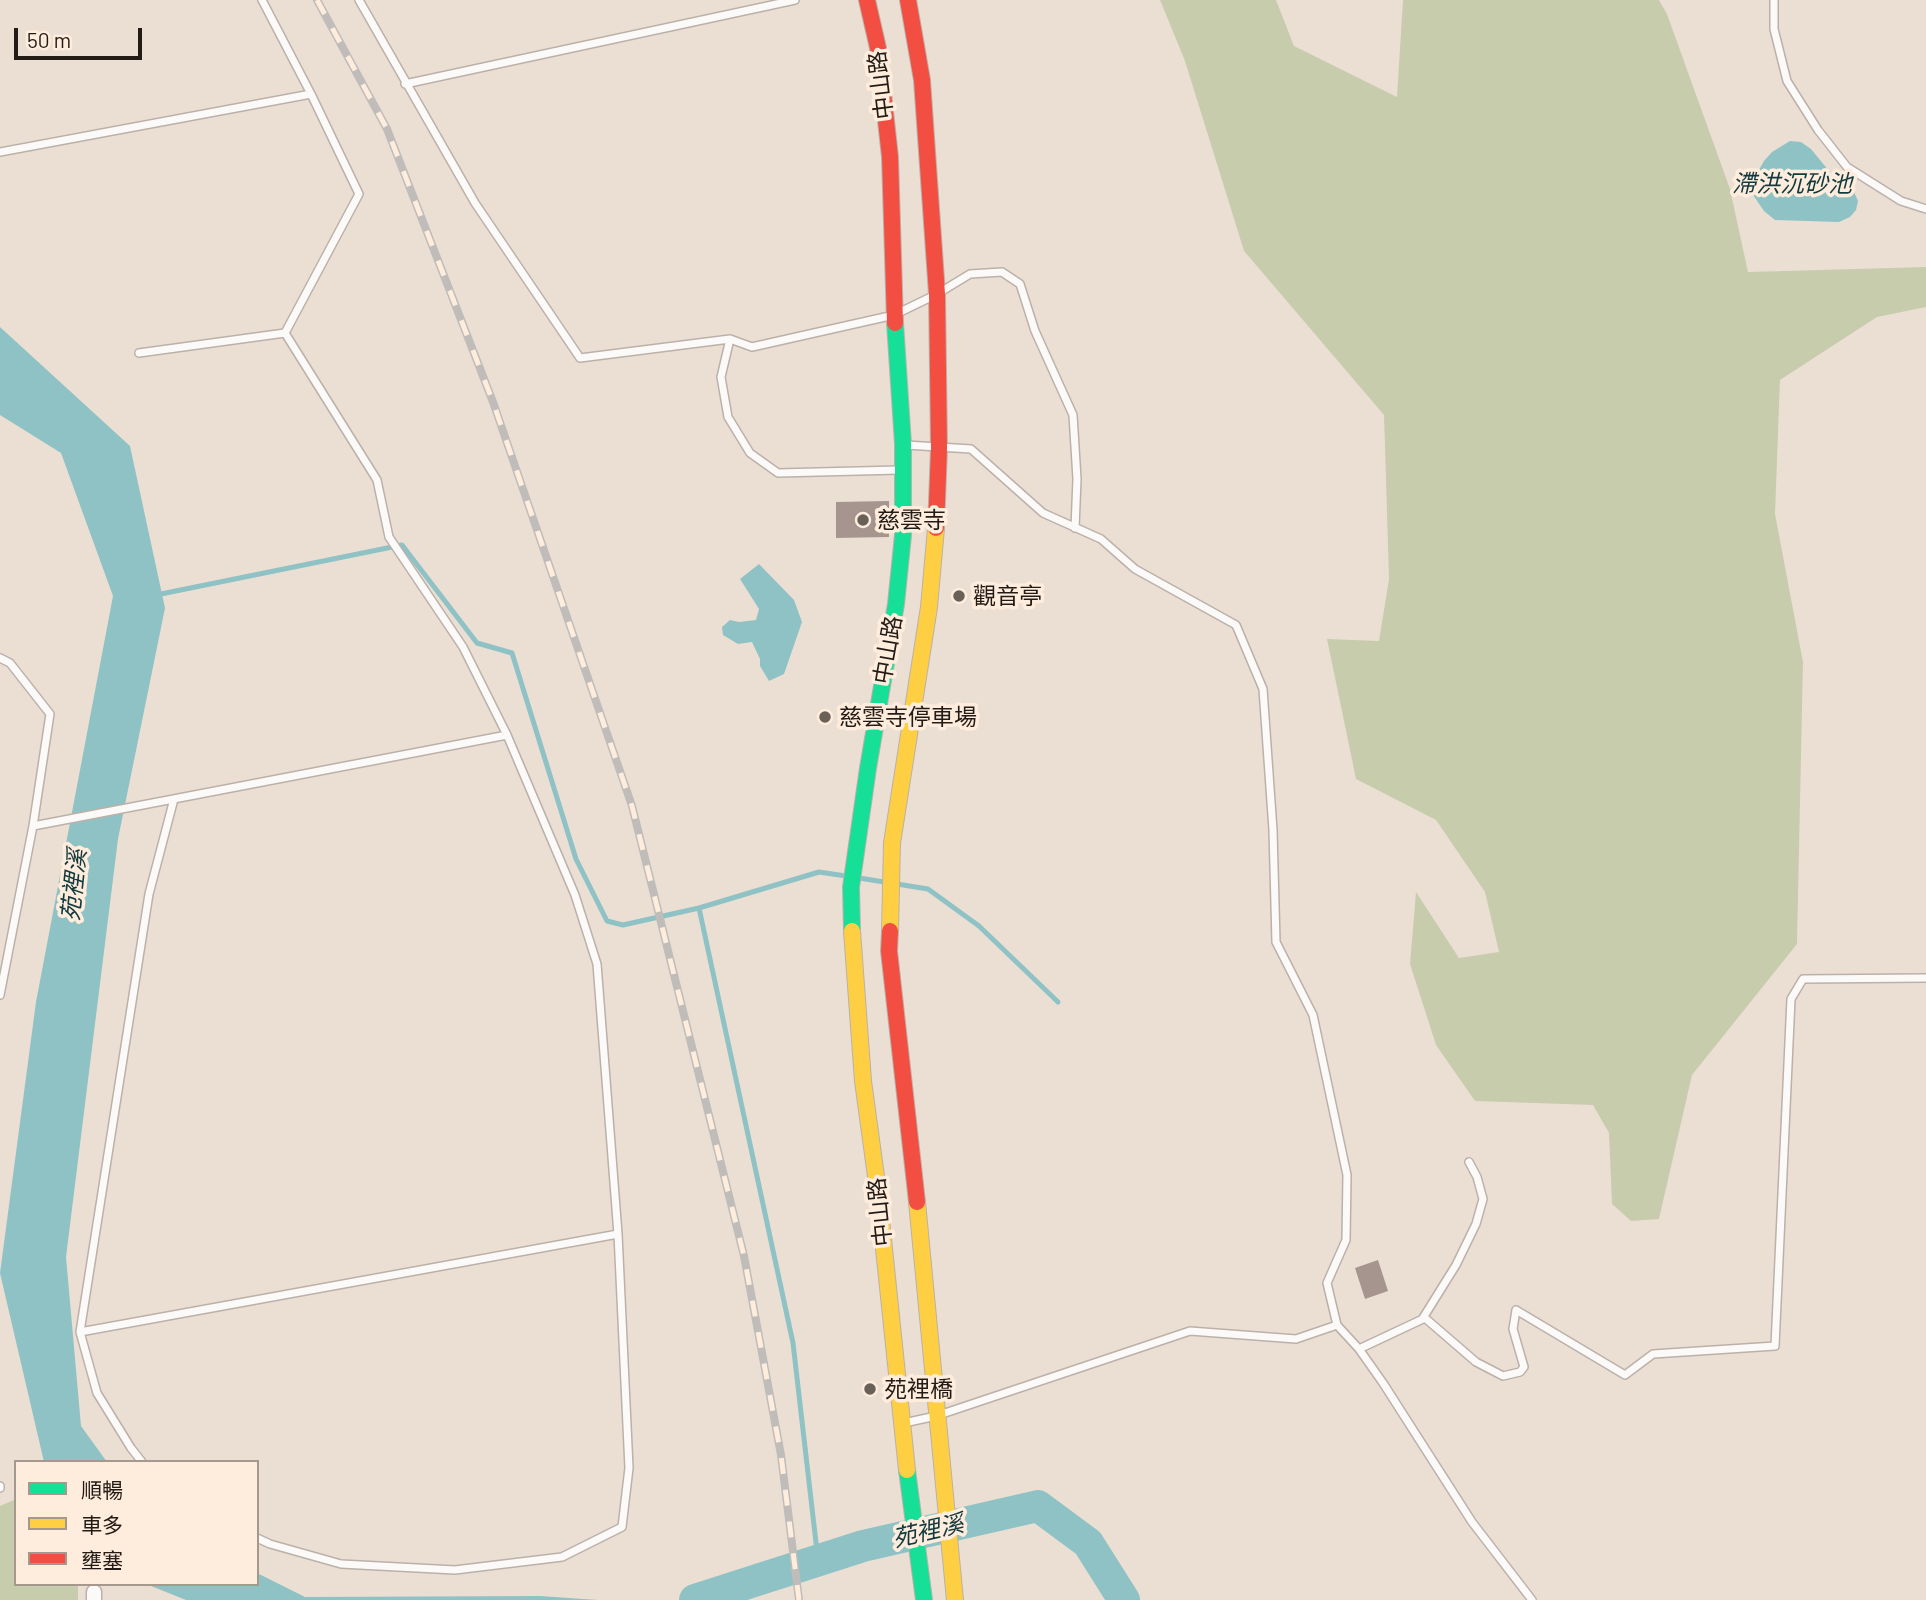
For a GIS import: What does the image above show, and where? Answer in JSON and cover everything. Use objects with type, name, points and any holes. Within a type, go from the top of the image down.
[{"type":"main road","name":"中山路","points":[[867,0],[878,48],[890,157],[894,315],[903,444],[903,535],[913,606],[892,843],[889,951],[914,1172],[936,1416]]},
{"type":"main road","name":"中山路","points":[[901,1423],[878,1191],[863,1081],[852,955],[851,887],[871,746],[936,537],[939,448],[937,295],[925,105],[908,0]]},
{"type":"main road","points":[[936,1416],[956,1600]]},
{"type":"main road","points":[[901,1423],[924,1599]]},
{"type":"lane","points":[[262,0],[359,194],[285,333]]},
{"type":"lane","points":[[359,0],[475,203],[580,358],[730,339],[752,347],[894,315],[937,295],[970,274],[1002,272],[1020,284],[1035,331],[1073,415],[1077,479],[1075,528]]},
{"type":"lane","points":[[405,84],[795,0]]},
{"type":"lane","points":[[1774,0],[1774,29],[1787,81],[1818,130],[1847,167],[1901,201],[1926,209]]},
{"type":"lane","points":[[0,152],[311,94]]},
{"type":"lane","points":[[139,353],[285,333]]},
{"type":"lane","points":[[259,1539],[341,1564],[455,1570],[562,1557],[622,1527],[629,1468],[618,1234],[597,964],[575,895],[507,735],[463,647],[389,537],[377,480],[285,333]]},
{"type":"lane","points":[[730,339],[721,377],[728,417],[750,453],[778,473],[903,470]]},
{"type":"lane","points":[[903,444],[971,449],[1043,513],[1101,539],[1135,569],[1236,625],[1263,689],[1273,830],[1276,942],[1313,1015],[1347,1175],[1346,1240],[1327,1283],[1337,1325],[1359,1349],[1472,1522],[1532,1600]]},
{"type":"lane","points":[[0,658],[10,663],[50,714],[33,827],[0,995]]},
{"type":"lane","points":[[33,827],[507,735]]},
{"type":"lane","points":[[140,1460],[97,1393],[80,1332],[149,894],[171,800]]},
{"type":"lane","points":[[1423,1318],[1476,1362],[1503,1376],[1520,1373],[1524,1367],[1513,1329],[1516,1310],[1625,1375],[1653,1354],[1775,1346],[1791,999],[1803,979],[1926,978]]},
{"type":"lane","points":[[1359,1349],[1423,1318],[1456,1265],[1476,1224],[1483,1199],[1477,1177],[1469,1162]]},
{"type":"lane","points":[[80,1332],[618,1234]]},
{"type":"lane","points":[[901,1423],[936,1416],[1190,1331],[1296,1339],[1337,1325]]},
{"type":"green space","points":[[1160,0],[1276,0],[1294,46],[1397,97],[1403,0],[1659,0],[1667,14],[1730,189],[1748,272],[1926,267],[1926,307],[1877,317],[1780,380],[1775,514],[1803,662],[1797,944],[1692,1075],[1659,1219],[1631,1221],[1612,1204],[1609,1133],[1593,1105],[1475,1101],[1436,1045],[1410,964],[1416,892],[1459,958],[1499,952],[1485,892],[1436,820],[1356,779],[1327,639],[1379,641],[1389,579],[1384,415],[1244,251],[1185,61]]},
{"type":"green space","points":[[14,1500],[14,1586],[78,1586],[78,1600],[0,1600],[0,1506]]},
{"type":"water","name":"滯洪沉砂池","points":[[1790,141],[1801,142],[1811,149],[1834,177],[1854,192],[1858,201],[1856,210],[1850,217],[1839,222],[1775,220],[1764,211],[1751,192],[1756,175],[1772,152]]},
{"type":"water","name":"苑裡溪","points":[[0,327],[130,446],[165,608],[118,839],[66,1257],[81,1426],[106,1460],[44,1460],[0,1273],[36,1002],[113,596],[61,453],[0,415]]},
{"type":"water","points":[[759,564],[794,600],[802,622],[784,674],[769,681],[760,666],[760,659],[752,642],[738,644],[723,635],[722,627],[730,620],[756,620],[759,609],[740,579]]},
{"type":"water","points":[[259,1574],[305,1597],[540,1596],[598,1600],[186,1600],[151,1586],[259,1586]]},
{"type":"building","name":"慈雲寺","points":[[889,501],[889,537],[836,538],[836,502]]},
{"type":"building","points":[[1378,1260],[1388,1291],[1365,1299],[1355,1268]]},
{"type":"waterway","points":[[156,595],[402,545],[477,643],[512,653],[576,859],[607,921],[623,925],[699,908]]},
{"type":"waterway","points":[[818,1560],[793,1343],[699,908],[819,872],[846,876]]},
{"type":"waterway","points":[[859,878],[884,882]]},
{"type":"waterway","points":[[897,884],[928,889],[979,926],[1058,1002]]},
{"type":"waterway","name":"苑裡溪","points":[[695,1600],[863,1546],[1038,1506],[1088,1543],[1124,1600]]},
{"type":"railway","points":[[317,0],[387,129],[493,402],[632,806],[744,1256],[781,1455],[799,1600]]},
{"type":"traffic: fast","points":[[852,931],[851,887],[896,604],[903,535],[903,444],[895,323]]},
{"type":"traffic: fast","points":[[907,1470],[924,1600]]},
{"type":"traffic: slow","points":[[890,931],[892,843],[929,607],[936,528]]},
{"type":"traffic: slow","points":[[852,931],[863,1081],[878,1191],[907,1470]]},
{"type":"traffic: slow","points":[[917,1202],[955,1600]]},
{"type":"traffic: jam","points":[[867,0],[878,48],[890,157],[895,323]]},
{"type":"traffic: jam","points":[[908,0],[922,80],[937,294],[939,448],[936,528]]},
{"type":"traffic: jam","points":[[890,931],[889,951],[917,1202]]},
{"type":"place","name":"慈雲寺","points":[[863,520]]},
{"type":"place","name":"觀音亭","points":[[959,596]]},
{"type":"place","name":"慈雲寺停車場","points":[[825,717]]},
{"type":"place","name":"苑裡橋","points":[[870,1389]]}]
